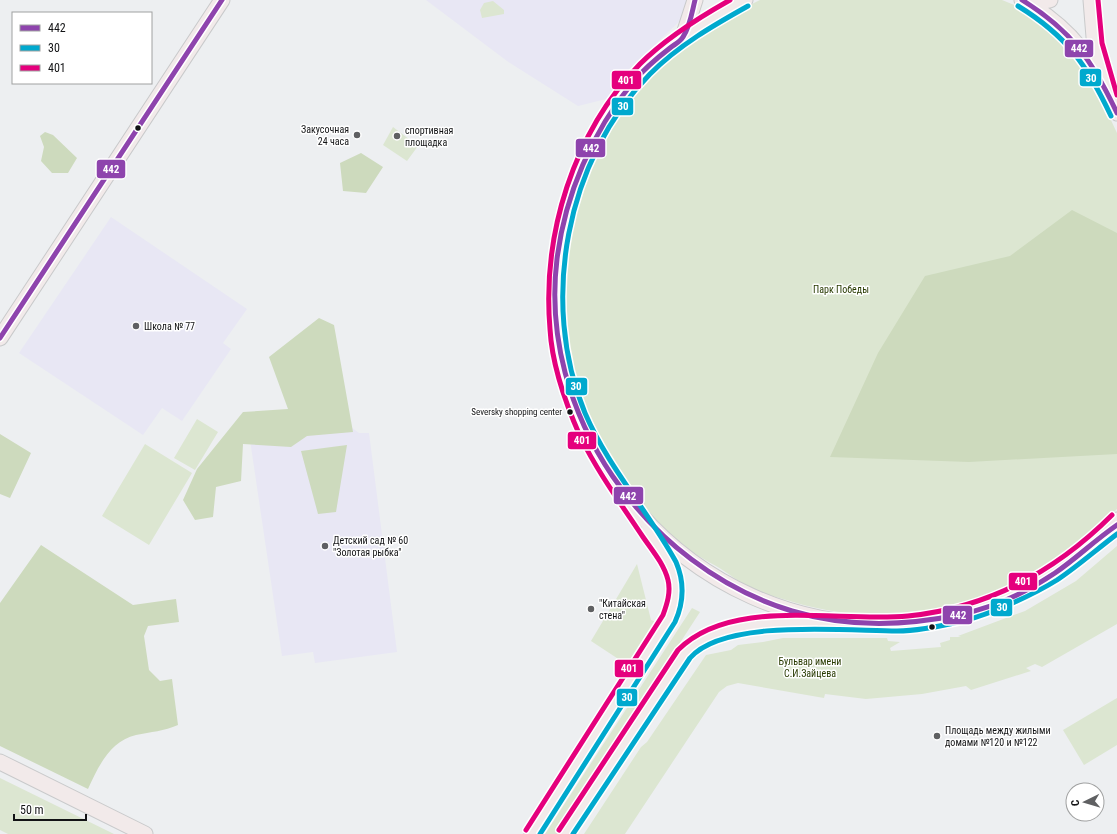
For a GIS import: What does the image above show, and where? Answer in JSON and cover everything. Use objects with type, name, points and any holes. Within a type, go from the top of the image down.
[{"type":"main road","points":[[0,338],[222,0]]},
{"type":"main road","points":[[683,37],[695,0]]},
{"type":"main road","points":[[532,834],[669,618],[673,607],[676,586],[668,561],[606,468],[577,413],[568,388],[561,356],[555,309],[557,260],[564,221],[572,192],[600,130],[633,83],[649,65],[683,37],[705,22],[745,0]]},
{"type":"main road","points":[[1025,2],[1050,0]]},
{"type":"main road","points":[[1091,0],[1094,37],[1104,84]]},
{"type":"main road","points":[[1025,2],[1047,16],[1074,38],[1104,84],[1117,113]]},
{"type":"main road","points":[[636,511],[663,538],[692,562],[743,594],[780,608],[839,622]]},
{"type":"main road","points":[[565,834],[690,647],[706,638],[750,626],[776,623],[839,622],[899,624],[932,620],[969,612],[1008,597],[1053,574],[1106,532],[1117,520]]},
{"type":"main road","points":[[0,762],[145,834]]},
{"type":"shaded area","points":[[426,0],[689,0],[683,18],[629,69],[606,99],[578,106],[507,61]]},
{"type":"shaded area","name":"Школа № 77","points":[[111,217],[247,309],[223,343],[231,349],[182,421],[162,408],[143,435],[19,353]]},
{"type":"shaded area","name":"Детский сад № 60 \"Золотая рыбка\"","points":[[351,427],[359,433],[369,433],[397,652],[315,663],[313,652],[282,656],[250,440]]},
{"type":"green space","name":"Парк Победы","points":[[760,0],[1002,0],[1019,7],[1036,18],[1070,45],[1086,67],[1117,133],[1117,509],[1087,540],[1067,556],[1028,579],[986,598],[943,610],[870,615],[825,610],[755,590],[686,548],[650,515],[630,490],[609,457],[598,436],[581,394],[569,350],[564,304],[564,281],[573,226],[590,172],[605,140],[623,110],[645,83],[669,59],[697,37]]},
{"type":"green space","points":[[493,1],[504,10],[504,14],[482,18],[480,10],[484,3]]},
{"type":"green space","name":"спортивная площадка","points":[[393,127],[418,146],[407,161],[383,145]]},
{"type":"green space","points":[[45,132],[53,135],[77,158],[68,173],[52,173],[41,161],[44,147],[40,136]]},
{"type":"green space","points":[[361,153],[383,167],[366,193],[343,191],[340,163]]},
{"type":"green space","points":[[1072,210],[1117,233],[1117,454],[969,462],[830,457],[878,353],[925,276],[1010,256]]},
{"type":"green space","points":[[319,318],[334,325],[353,432],[307,436],[291,447],[243,444],[241,481],[216,487],[213,517],[195,520],[183,500],[197,469],[243,412],[288,409],[269,357]]},
{"type":"green space","points":[[197,419],[218,432],[195,470],[174,458]]},
{"type":"green space","points":[[0,434],[31,453],[10,498],[0,494]]},
{"type":"green space","points":[[145,444],[192,473],[149,545],[102,516]]},
{"type":"green space","points":[[347,445],[336,512],[318,514],[301,451]]},
{"type":"green space","points":[[41,545],[133,605],[176,599],[179,622],[148,626],[144,636],[149,670],[160,681],[172,679],[178,725],[163,730],[136,735],[119,743],[106,756],[88,789],[0,746],[0,603]]},
{"type":"green space","name":"Бульвар имени С.И.Зайцева","points":[[1117,546],[1117,624],[1042,667],[1035,664],[1026,668],[1031,671],[971,690],[966,686],[922,694],[866,699],[825,694],[824,698],[738,683],[727,686],[719,692],[625,834],[584,834],[641,747],[647,742],[706,655],[731,650],[738,645],[783,638],[887,638],[888,641],[900,642],[890,648],[891,651],[941,647],[940,643],[950,640],[950,637],[961,637],[958,636],[1025,611],[1076,581]]},
{"type":"green space","points":[[637,564],[651,620],[657,622],[629,666],[591,641]]},
{"type":"green space","points":[[692,608],[700,612],[556,834],[545,834]]},
{"type":"green space","points":[[1117,698],[1117,745],[1084,765],[1063,730]]},
{"type":"green space","points":[[0,778],[114,834],[8,834],[0,830]]},
{"type":"transit line","name":"442","points":[[0,338],[222,0]]},
{"type":"transit line","name":"442","points":[[695,0],[689,24],[682,39],[651,64],[633,82],[618,101],[593,143],[566,211],[557,259],[556,317],[565,373],[585,426],[613,476],[648,521],[691,559],[739,590],[792,611],[812,616],[833,620],[875,623],[896,623],[938,619],[971,612],[996,604],[1033,587],[1055,573],[1117,525]]},
{"type":"transit line","name":"401","points":[[526,830],[663,615],[669,593],[668,580],[661,563],[594,462],[574,423],[560,384],[551,343],[549,293],[551,258],[557,222],[567,187],[580,153],[597,121],[617,91],[640,64],[671,37],[694,21],[730,0]]},
{"type":"transit line","name":"442","points":[[1022,0],[1054,23],[1079,48],[1099,77],[1117,113]]},
{"type":"transit line","name":"401","points":[[1098,0],[1102,43],[1117,95]]},
{"type":"transit line","name":"30","points":[[540,834],[675,622],[682,600],[681,577],[676,562],[594,433],[585,413],[571,370],[564,325],[563,279],[569,234],[580,189],[598,147],[621,108],[650,74],[685,45],[710,28],[748,6]]},
{"type":"transit line","name":"30","points":[[1018,6],[1050,29],[1074,53],[1093,82],[1111,116]]},
{"type":"transit line","name":"401","points":[[559,830],[678,650],[701,633],[727,623],[756,617],[787,615],[881,617],[908,616],[937,612],[966,605],[1019,584],[1044,569],[1068,553],[1112,515]]},
{"type":"transit line","name":"30","points":[[573,834],[690,658],[707,645],[730,637],[758,632],[819,629],[904,631],[930,628],[963,621],[999,609],[1047,586],[1072,569],[1117,534]]},
{"type":"place","name":"Закусочная 24 часа","points":[[357,135]]},
{"type":"place","name":"спортивная площадка","points":[[397,136]]},
{"type":"place","name":"Школа № 77","points":[[136,326]]},
{"type":"place","name":"Seversky shopping center","points":[[570,412]]},
{"type":"place","name":"Детский сад № 60 \"Золотая рыбка\"","points":[[325,546]]},
{"type":"place","name":"\"Китайская стена\"","points":[[591,609]]},
{"type":"place","name":"Площадь между жилыми домами №120 и №122","points":[[937,736]]}]
